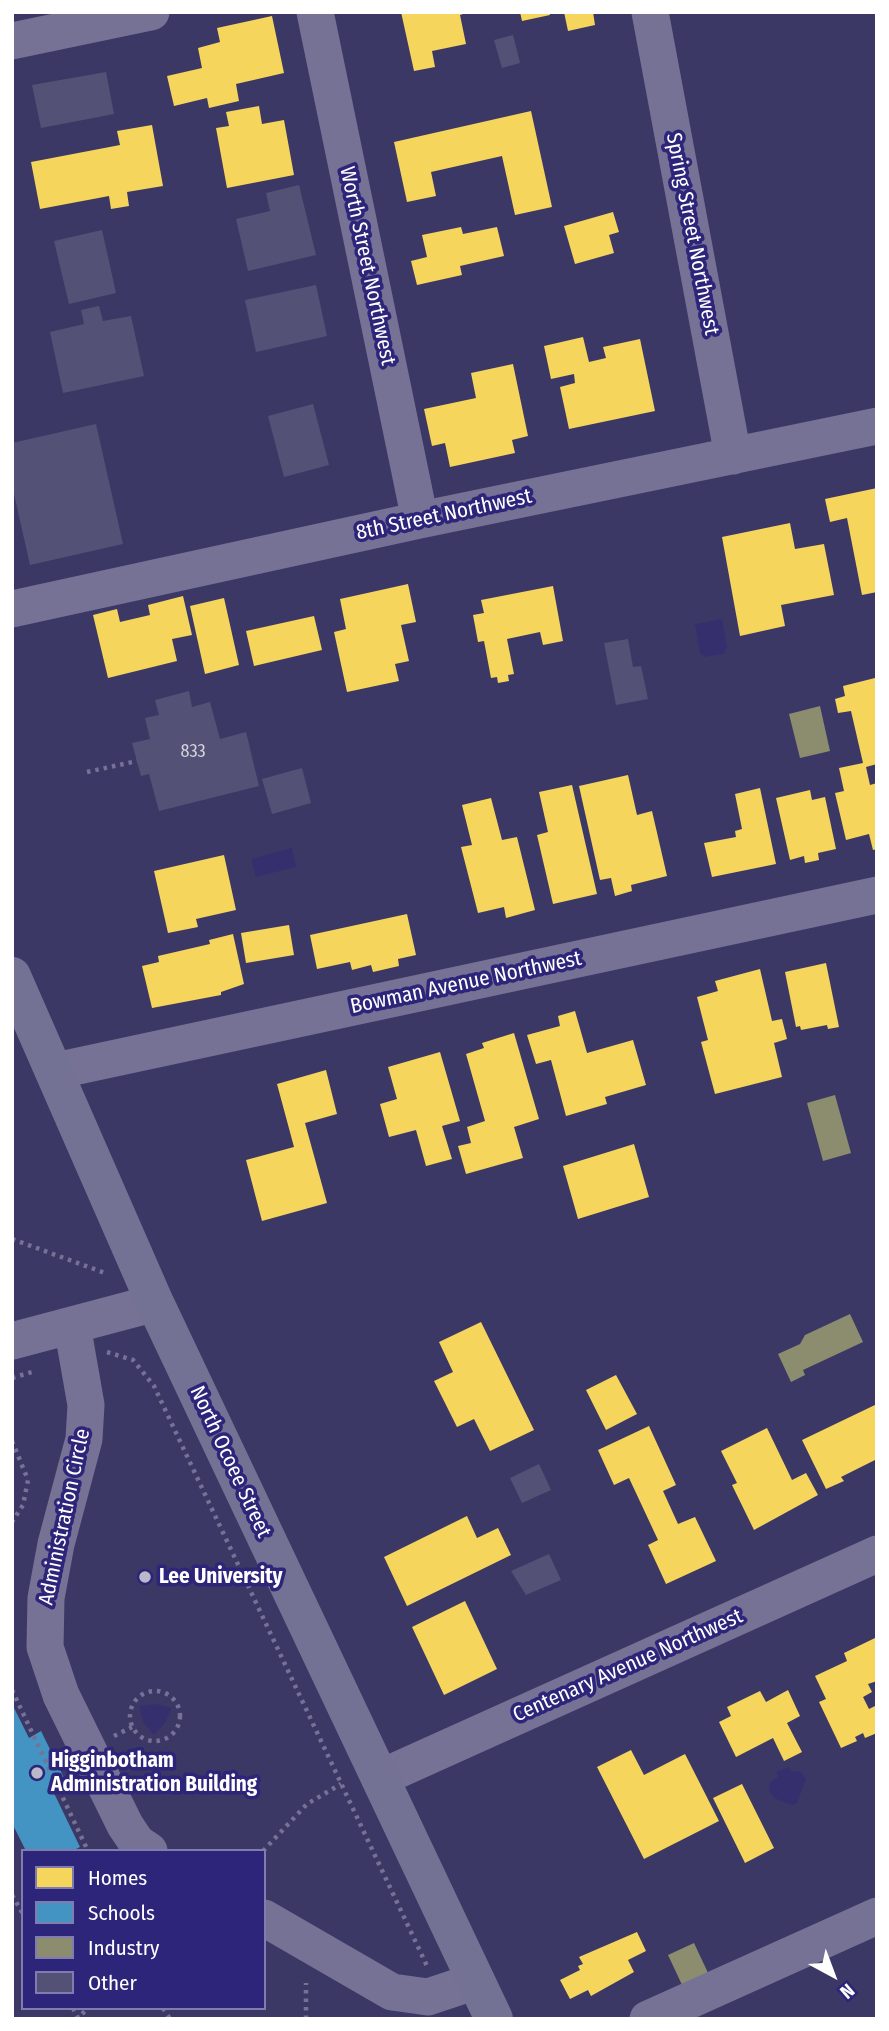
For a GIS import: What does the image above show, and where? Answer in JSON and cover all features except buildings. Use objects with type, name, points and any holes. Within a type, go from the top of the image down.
[{"type":"main road","name":"North Ocoee Street","points":[[15,980],[155,1303],[495,2019]]},
{"type":"street","points":[[12,41],[151,12]]},
{"type":"street","name":"Worth Street Northwest","points":[[315,12],[419,520]]},
{"type":"street","name":"Spring Street Northwest","points":[[650,12],[733,456]]},
{"type":"street","name":"8th Street Northwest","points":[[12,608],[419,520],[877,426]]},
{"type":"street","name":"Bowman Avenue Northwest","points":[[55,1071],[877,895]]},
{"type":"street","points":[[12,1341],[74,1342],[155,1303]]},
{"type":"street","name":"Administration Circle","points":[[74,1342],[86,1405],[84,1439],[53,1558],[46,1598],[45,1647],[61,1695],[125,1825],[137,1843],[146,1849]]},
{"type":"street","name":"Centenary Avenue Northwest","points":[[380,1778],[877,1554]]},
{"type":"street","points":[[648,2019],[877,1916]]},
{"type":"street","points":[[266,1919],[392,1992],[428,1997],[476,1981]]},
{"type":"path","points":[[86,772],[137,761]]},
{"type":"path","points":[[12,1239],[112,1276]]},
{"type":"path","points":[[12,1378],[74,1342],[125,1355],[140,1367],[154,1386],[440,1993]]},
{"type":"path","points":[[12,1522],[23,1505],[28,1480],[13,1444]]},
{"type":"path","points":[[12,1690],[87,1849]]},
{"type":"path","points":[[148,1692],[165,1693],[177,1704],[180,1712],[180,1720],[172,1735],[158,1741],[141,1738],[132,1727],[129,1717],[134,1701],[148,1692]]},
{"type":"path","points":[[265,1849],[307,1804],[341,1784]]},
{"type":"path","points":[[12,1895],[21,1911]]},
{"type":"path","points":[[306,1983],[306,2019]]},
{"type":"shaded area","points":[[722,619],[727,647],[723,654],[705,657],[700,653],[695,624]]},
{"type":"shaded area","points":[[292,848],[296,867],[256,877],[251,859]]},
{"type":"shaded area","points":[[156,1704],[172,1708],[165,1723],[154,1735],[143,1722],[139,1706]]},
{"type":"shaded area","points":[[789,1767],[791,1771],[801,1772],[806,1779],[797,1803],[792,1805],[774,1798],[769,1790],[770,1782],[778,1777],[776,1772]]},
{"type":"place","name":"Lee University","points":[[145,1577]]},
{"type":"place","name":"Higginbotham Administration Building","points":[[37,1773]]}]
